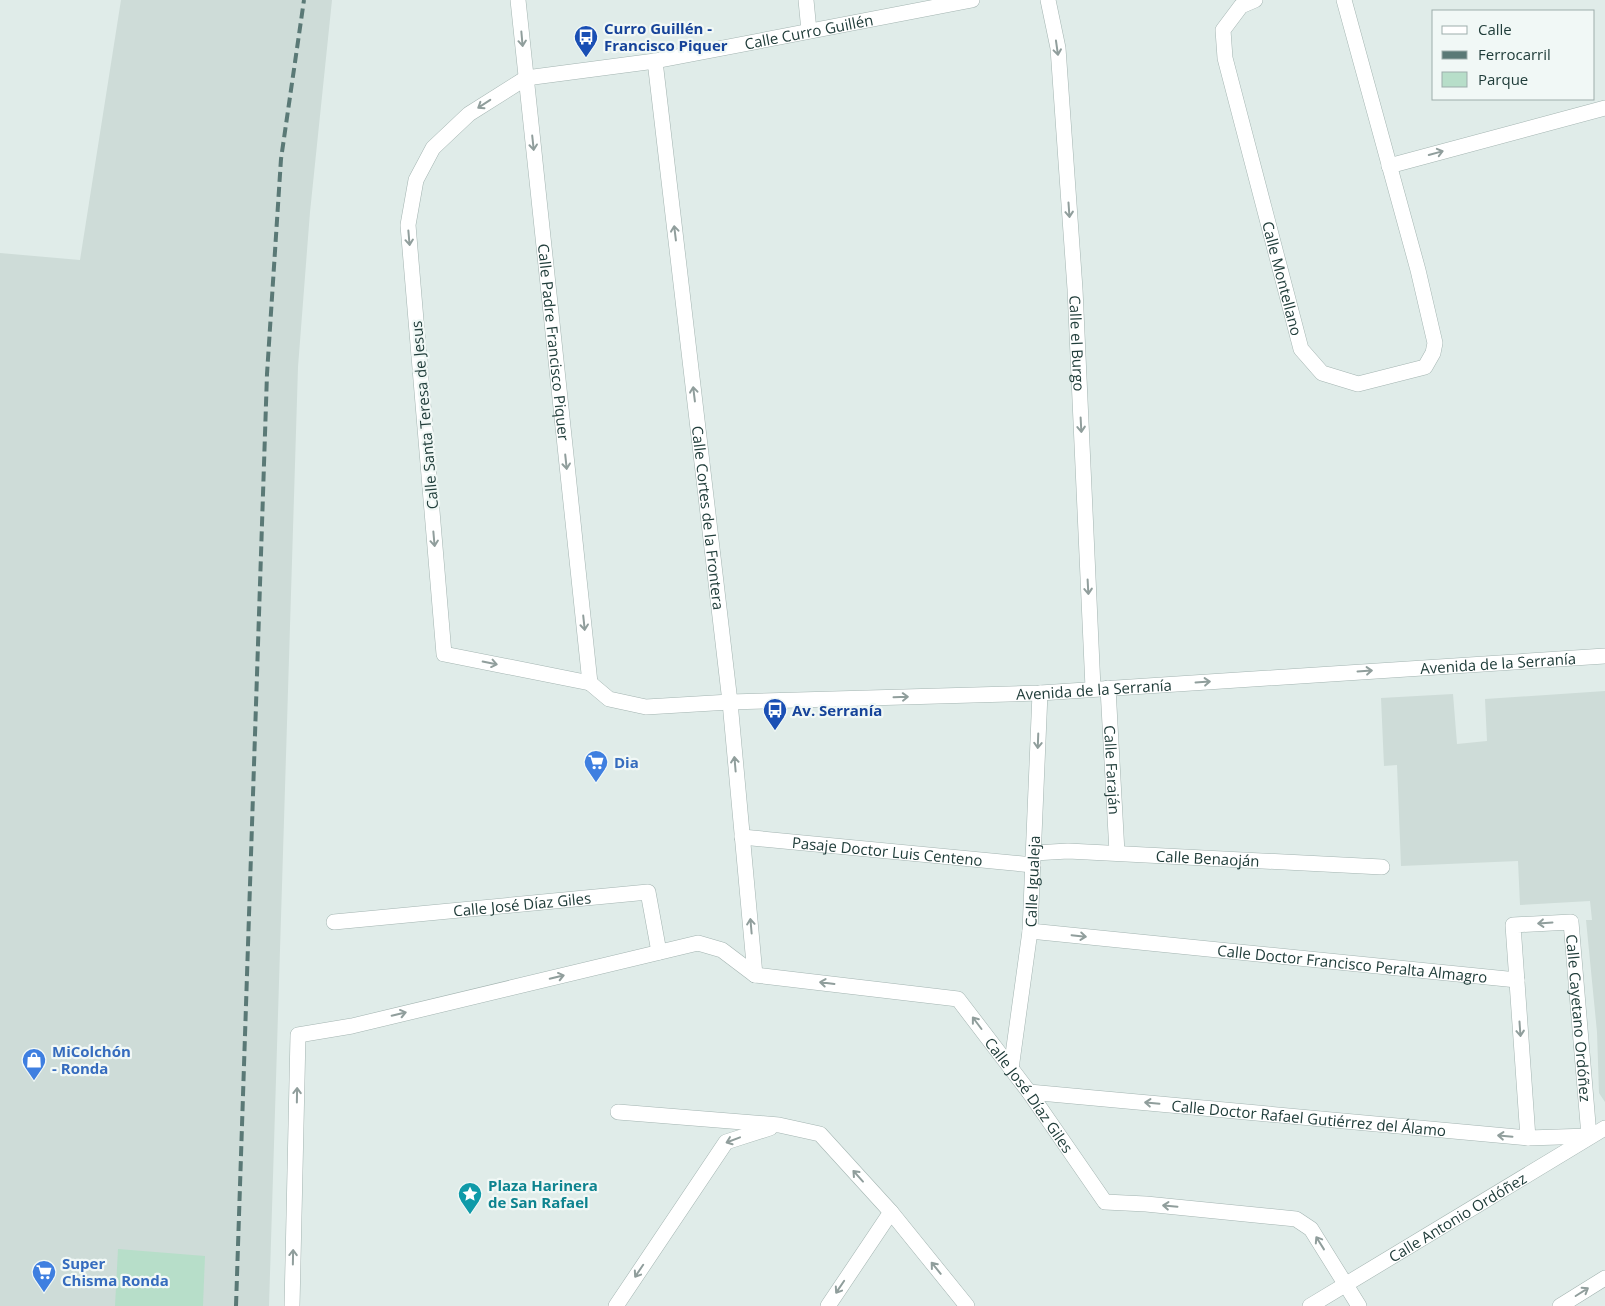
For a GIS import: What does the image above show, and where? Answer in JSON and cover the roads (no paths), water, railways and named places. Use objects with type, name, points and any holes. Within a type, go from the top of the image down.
[{"type":"street","name":"Calle Padre Francisco Piquer","points":[[518,0],[590,683]]},
{"type":"street","points":[[806,0],[809,31]]},
{"type":"street","name":"Calle Curro Guillén","points":[[526,78],[655,61],[972,0]]},
{"type":"street","name":"Calle el Burgo","points":[[1048,0],[1058,48],[1101,688]]},
{"type":"street","name":"Calle Montellano","points":[[1255,0],[1241,6],[1224,30],[1224,58],[1298,340],[1301,349],[1322,372],[1358,384],[1425,367],[1433,354],[1435,343],[1418,270],[1344,0]]},
{"type":"street","name":"Calle Cortes de la Frontera","points":[[655,61],[730,702],[755,975]]},
{"type":"street","name":"Calle Santa Teresa de Jesus","points":[[526,78],[469,114],[433,148],[416,180],[408,224],[444,654],[590,683]]},
{"type":"street","points":[[1389,166],[1605,108]]},
{"type":"street","name":"Avenida de la Serranía","points":[[590,683],[609,699],[646,707],[730,702],[1040,693],[1605,656]]},
{"type":"street","name":"Calle Faraján","points":[[1101,688],[1116,853]]},
{"type":"street","name":"Calle Igualeja","points":[[1011,1069],[1030,931],[1040,693]]},
{"type":"street","name":"Pasaje Doctor Luis Centeno","points":[[742,837],[1033,859]]},
{"type":"street","name":"Calle Benaoján","points":[[1033,859],[1068,851],[1382,867]]},
{"type":"street","name":"Calle José Díaz Giles","points":[[334,922],[648,892],[659,952]]},
{"type":"street","name":"Calle Cayetano Ordóñez","points":[[1517,980],[1513,925],[1570,922],[1589,1136]]},
{"type":"street","name":"Calle Doctor Francisco Peralta Almagro","points":[[1030,931],[1517,980]]},
{"type":"street","points":[[292,1306],[298,1034],[352,1026],[698,943],[722,950],[755,975]]},
{"type":"street","name":"Calle José Díaz Giles","points":[[755,975],[958,999],[1028,1092],[1105,1202],[1146,1204],[1296,1219],[1311,1229],[1360,1306]]},
{"type":"street","points":[[1517,980],[1528,1138]]},
{"type":"street","name":"Calle Doctor Rafael Gutiérrez del Álamo","points":[[1028,1092],[1528,1138],[1589,1136]]},
{"type":"street","points":[[618,1112],[779,1125],[820,1134],[891,1212],[967,1306]]},
{"type":"street","points":[[616,1306],[726,1142],[779,1125]]},
{"type":"street","name":"Calle Antonio Ordóñez","points":[[1310,1306],[1605,1128]]},
{"type":"street","points":[[828,1306],[891,1212]]},
{"type":"street","points":[[1560,1306],[1605,1278]]},
{"type":"railway","points":[[236,1306],[267,374],[281,159],[304,0]]},
{"type":"place","name":"Curro Guillén - Francisco Piquer","points":[[586,58]]},
{"type":"place","name":"Av. Serranía","points":[[775,731]]},
{"type":"place","name":"Dia","points":[[596,783]]},
{"type":"place","name":"MiColchón - Ronda","points":[[34,1081]]},
{"type":"place","name":"Plaza Harinera de San Rafael","points":[[470,1215]]},
{"type":"place","name":"Super Chisma Ronda","points":[[44,1293]]}]
